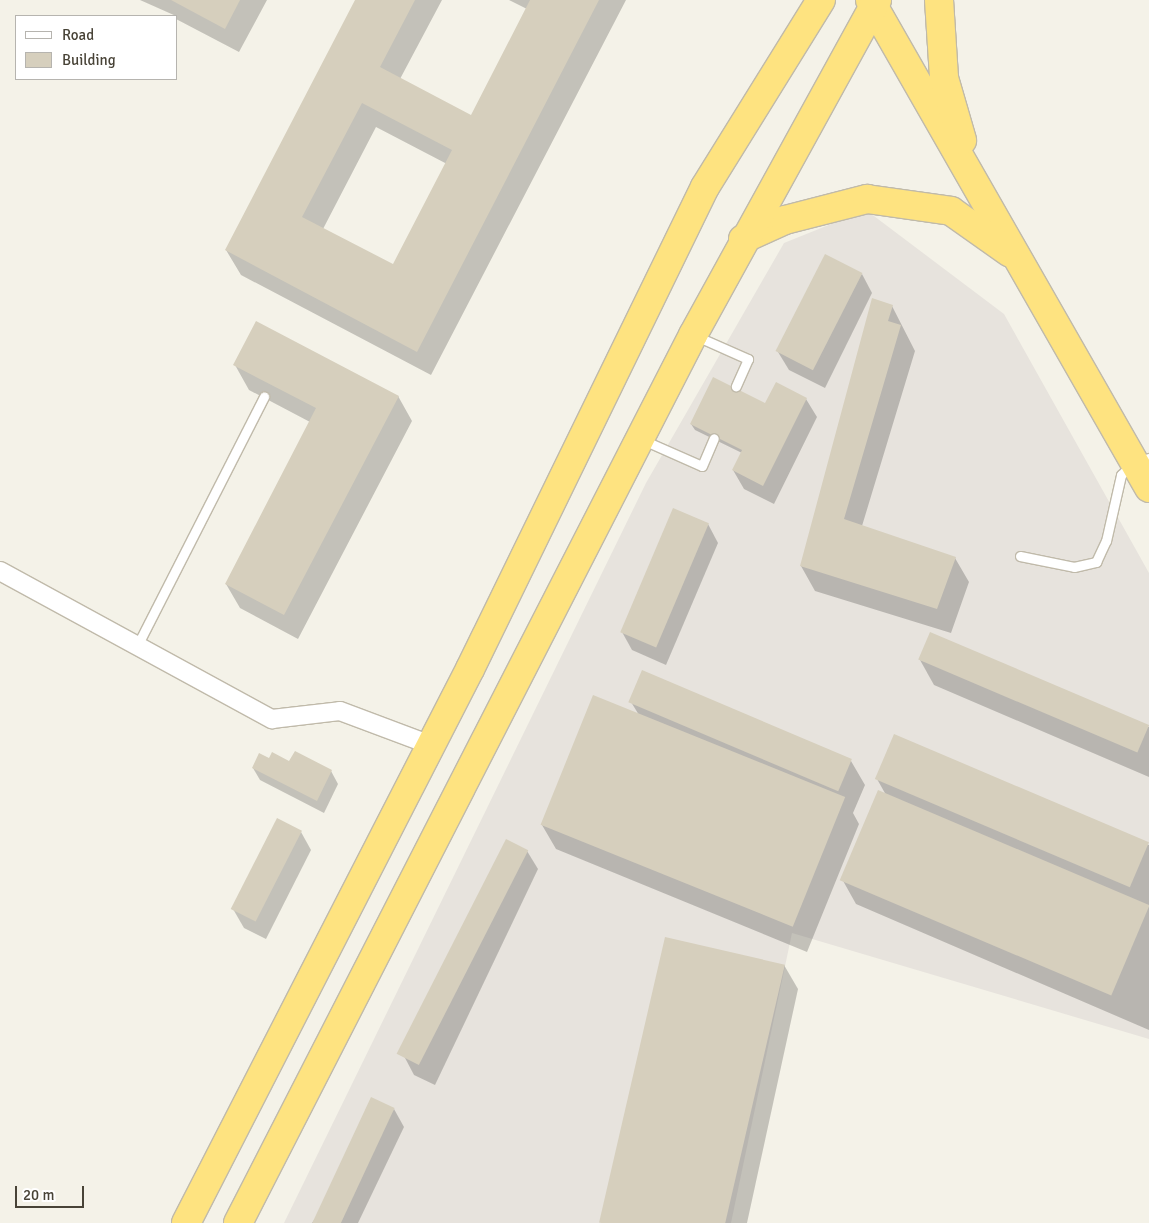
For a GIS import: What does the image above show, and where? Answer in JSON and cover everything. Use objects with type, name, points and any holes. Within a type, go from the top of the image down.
[{"type":"highway","points":[[186,1223],[432,745],[705,187],[821,0]]},
{"type":"highway","points":[[939,0],[944,78],[974,180]]},
{"type":"highway","points":[[874,2],[1018,258],[1142,460],[1149,488]]},
{"type":"highway","points":[[238,1223],[693,335],[874,2]]},
{"type":"highway","points":[[743,240],[785,220],[867,199],[951,211],[1018,258]]},
{"type":"street","points":[[0,571],[272,719],[340,711],[432,745]]},
{"type":"lane","points":[[693,335],[748,359],[736,386]]},
{"type":"lane","points":[[137,646],[264,397]]},
{"type":"lane","points":[[641,439],[702,466],[714,438]]},
{"type":"lane","points":[[1020,556],[1074,567],[1096,562],[1106,541],[1121,475],[1142,460]]},
{"type":"shaded area","points":[[866,210],[1004,314],[1149,573],[1149,1039],[792,933],[731,1223],[284,1223],[646,483],[784,243]]},
{"type":"building","points":[[171,0],[240,0],[225,29]]},
{"type":"building","points":[[355,0],[415,0],[380,67],[471,115],[530,0],[599,0],[417,352],[225,250]],"holes":[[[362,103],[452,150],[393,264],[302,217]]]},
{"type":"building","points":[[825,254],[862,273],[813,370],[776,351]]},
{"type":"building","points":[[872,298],[893,305],[888,321],[901,325],[844,519],[956,557],[937,609],[800,566]]},
{"type":"building","points":[[256,321],[399,396],[284,615],[225,584],[316,408],[233,365]]},
{"type":"building","points":[[713,377],[765,403],[776,382],[807,398],[763,486],[732,470],[742,450],[690,424]]},
{"type":"building","points":[[673,508],[709,523],[656,648],[620,632]]},
{"type":"building","points":[[930,632],[1149,725],[1137,753],[918,660]]},
{"type":"building","points":[[642,670],[852,759],[838,791],[628,702]]},
{"type":"building","points":[[593,695],[845,797],[793,927],[541,825]]},
{"type":"building","points":[[894,734],[1149,842],[1130,887],[875,779]]},
{"type":"building","points":[[295,751],[332,770],[317,801],[252,768],[259,753],[269,758],[272,752],[289,761]]},
{"type":"building","points":[[878,790],[1149,905],[1111,995],[840,880]]},
{"type":"building","points":[[277,818],[302,831],[256,922],[231,909]]},
{"type":"building","points":[[506,839],[528,850],[419,1065],[397,1054]]},
{"type":"building","points":[[665,937],[785,965],[725,1223],[599,1222]]},
{"type":"building","points":[[371,1097],[395,1108],[341,1223],[312,1223]]}]
